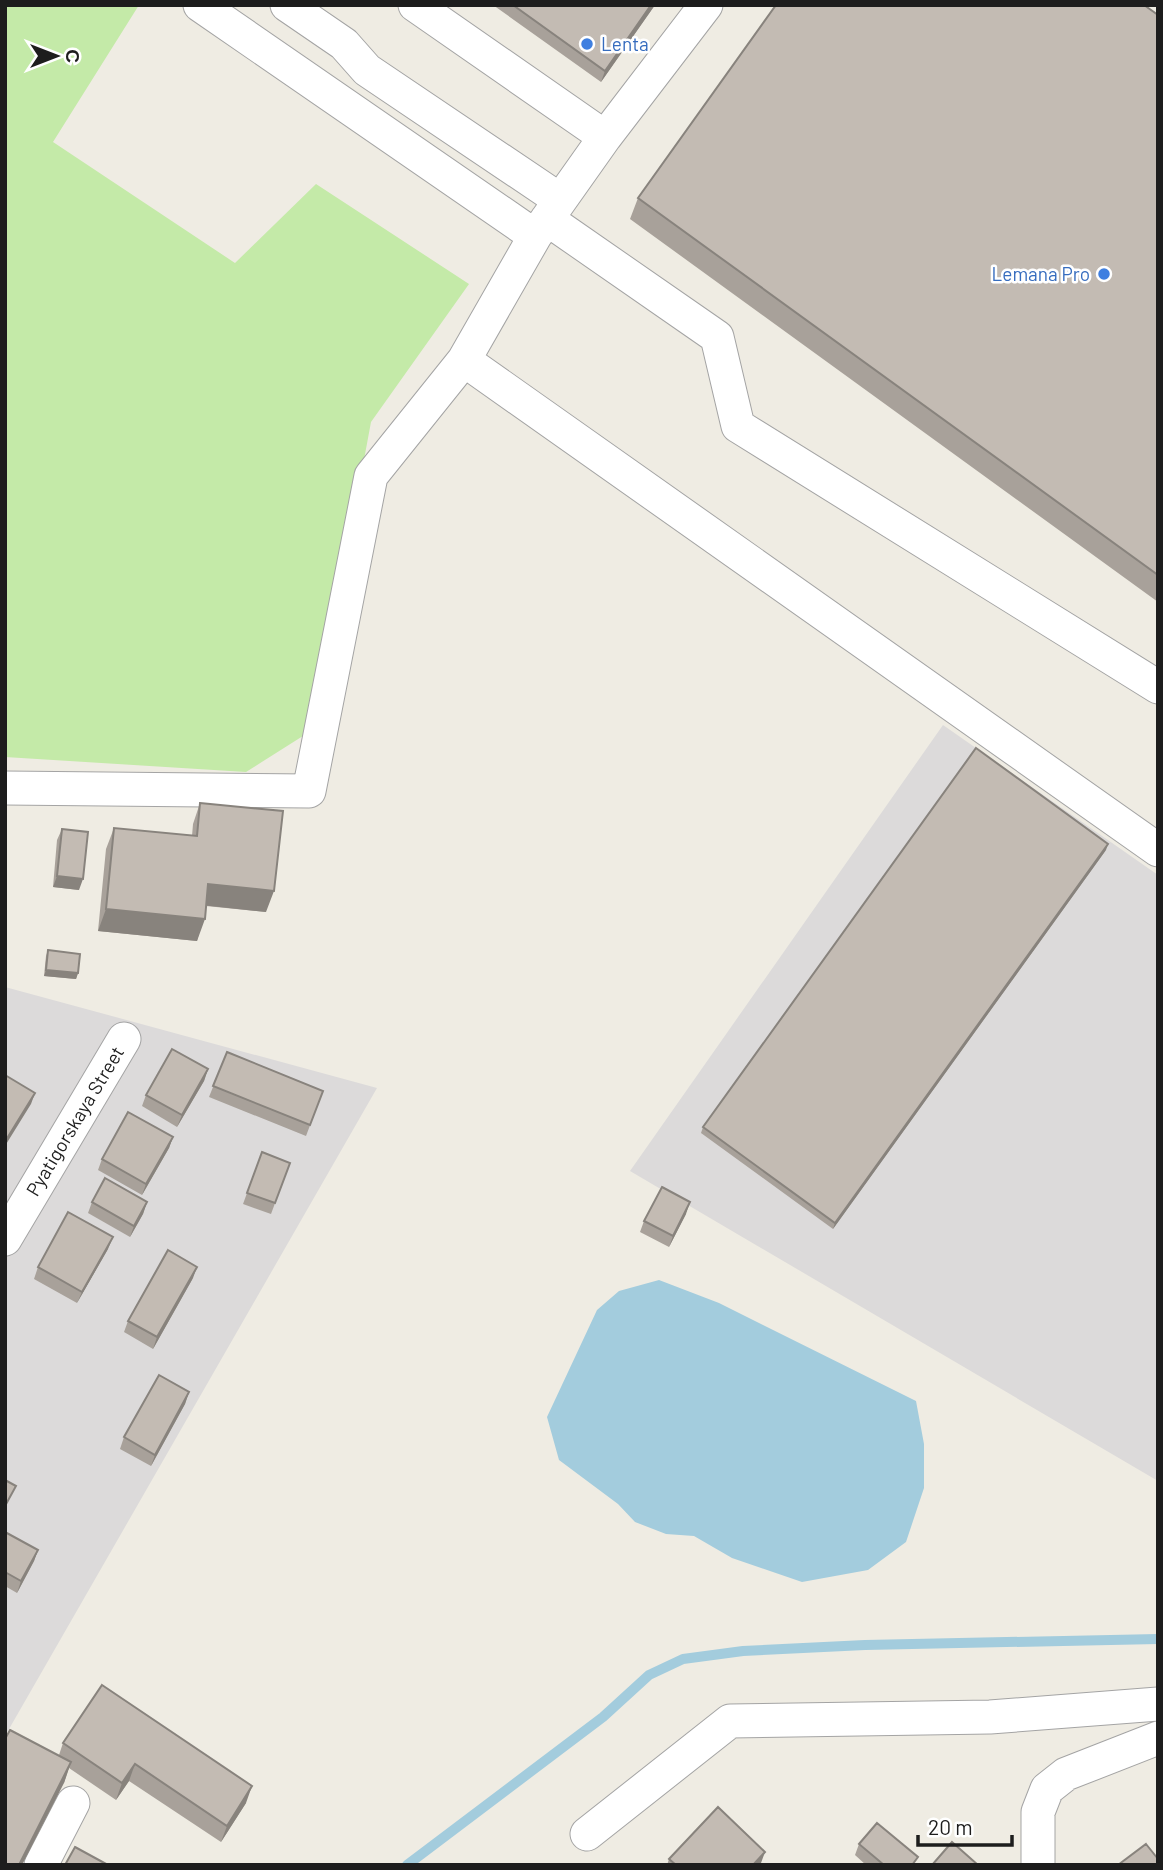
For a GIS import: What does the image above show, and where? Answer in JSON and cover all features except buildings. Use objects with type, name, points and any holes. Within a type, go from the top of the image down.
[{"type":"street","points":[[200,5],[547,218],[717,338],[738,426],[1158,687]]},
{"type":"street","points":[[287,5],[344,44],[367,70],[547,218]]},
{"type":"street","points":[[415,5],[605,137]]},
{"type":"street","points":[[5,788],[310,791],[370,475],[464,360],[547,218],[706,5]]},
{"type":"street","points":[[464,360],[1158,850]]},
{"type":"street","name":"Pyatigorskaya Street","points":[[5,1239],[124,1039]]},
{"type":"street","points":[[587,1834],[730,1721],[990,1717],[1158,1704]]},
{"type":"street","points":[[1038,1865],[1038,1812],[1047,1790],[1066,1774],[1158,1738]]},
{"type":"street","points":[[41,1865],[73,1803]]},
{"type":"shaded area","points":[[943,725],[1158,875],[1158,1481],[630,1171]]},
{"type":"shaded area","points":[[5,987],[377,1088],[5,1736]]},
{"type":"green space","points":[[5,5],[139,5],[53,142],[235,263],[316,184],[469,284],[371,422],[314,729],[246,772],[5,757]]},
{"type":"water","points":[[659,1280],[719,1303],[916,1401],[924,1444],[924,1488],[906,1542],[868,1570],[802,1582],[732,1558],[694,1536],[666,1534],[635,1522],[618,1504],[559,1460],[547,1417],[597,1310],[619,1291]]},
{"type":"waterway","points":[[407,1865],[603,1717],[649,1675],[683,1659],[743,1651],[865,1645],[1158,1639]]},
{"type":"place","name":"Lenta","points":[[587,44]]},
{"type":"place","name":"Lemana Pro","points":[[1104,274]]}]
